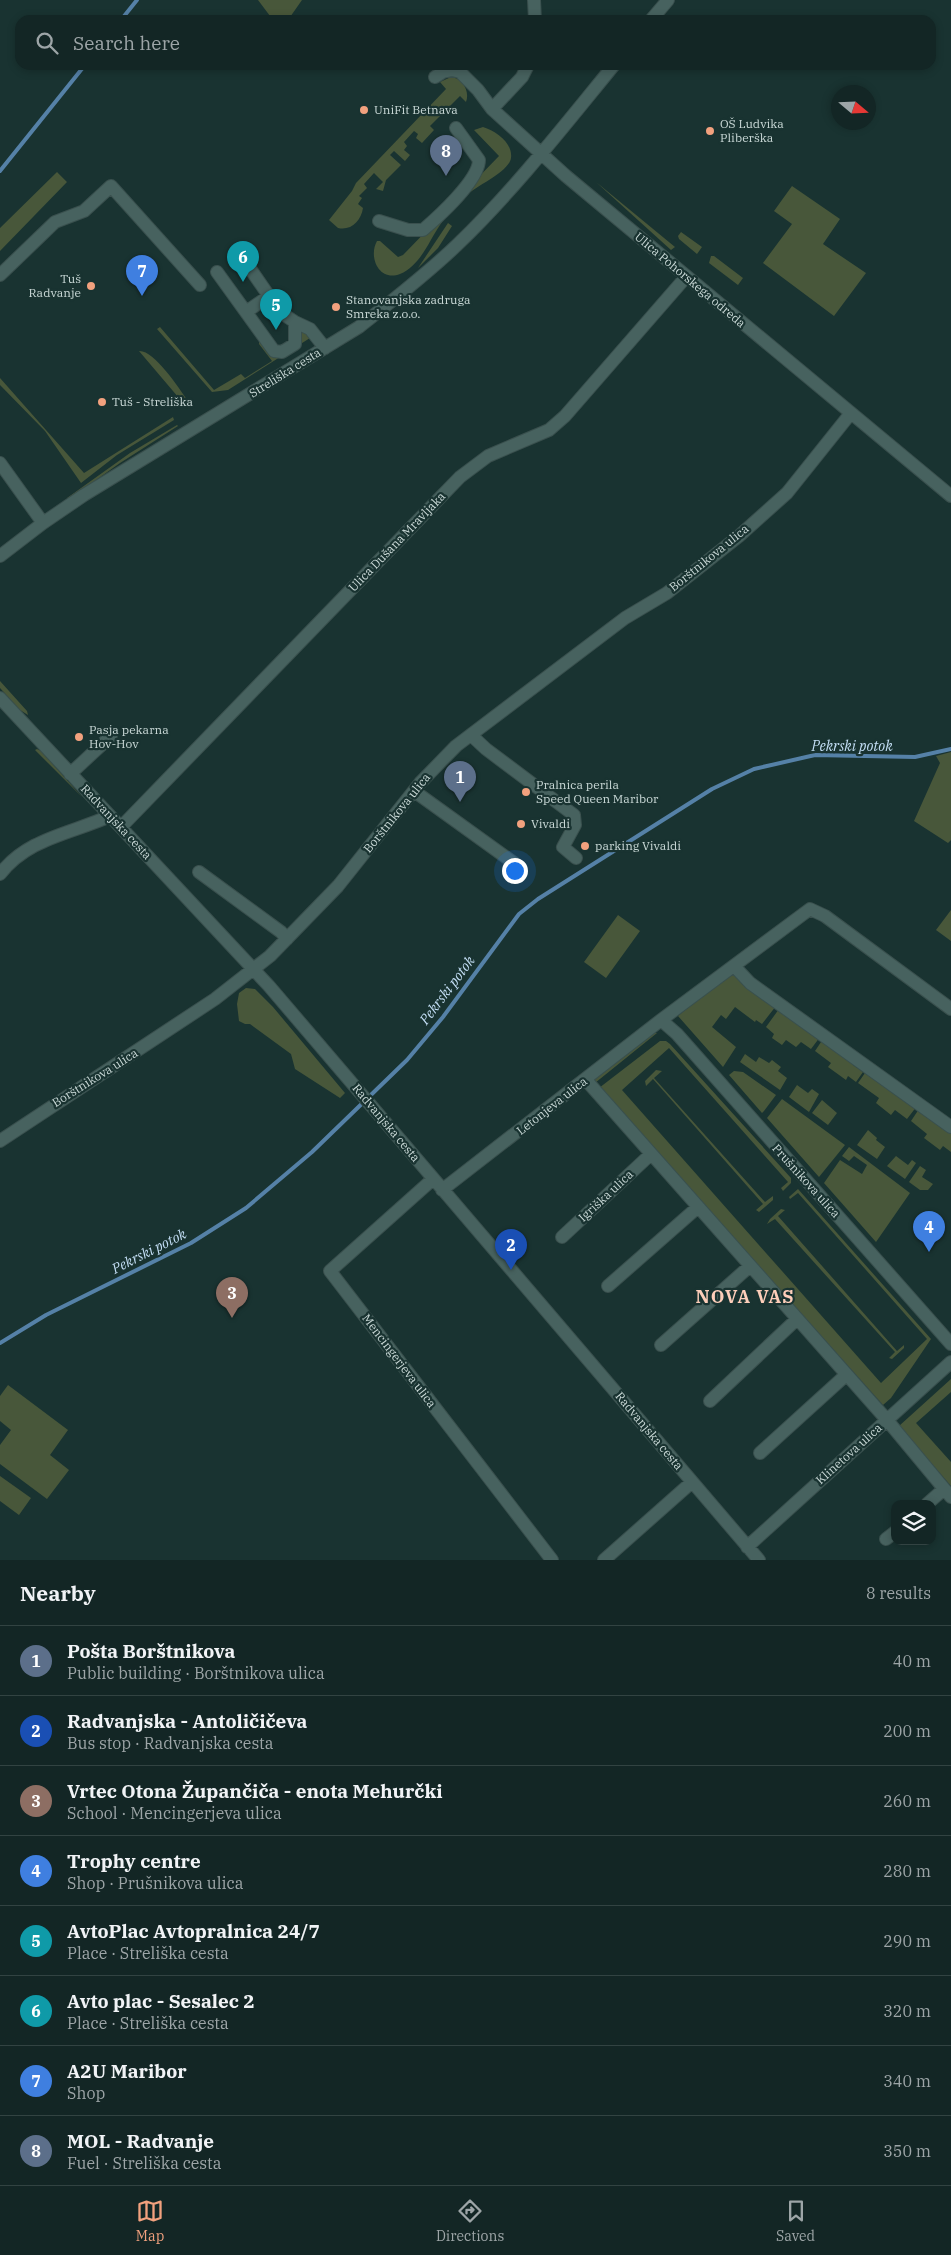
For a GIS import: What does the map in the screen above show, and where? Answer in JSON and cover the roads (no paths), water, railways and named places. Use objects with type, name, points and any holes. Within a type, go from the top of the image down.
[{"type":"street","points":[[534,0],[535,15]]},
{"type":"street","points":[[655,15],[668,0]]},
{"type":"street","name":"Ulica Pohorskega odreda","points":[[435,77],[443,72],[452,70],[460,72],[478,90],[492,109],[540,153],[686,277],[951,496]]},
{"type":"street","points":[[492,109],[522,77],[526,70]]},
{"type":"street","name":"Streliška cesta","points":[[0,556],[43,523],[212,416],[359,327],[435,266],[491,210],[610,70]]},
{"type":"street","points":[[379,221],[408,230],[423,230],[439,216],[472,177],[479,167],[480,160],[456,128]]},
{"type":"street","points":[[0,275],[56,222],[84,211],[112,186],[200,285]]},
{"type":"street","points":[[238,250],[280,312],[310,329],[325,348]]},
{"type":"street","points":[[217,272],[278,353],[295,344],[295,322]]},
{"type":"street","name":"Ulica Dušana Mravljaka","points":[[121,827],[460,477],[488,456],[549,430],[564,416],[686,277]]},
{"type":"street","points":[[246,312],[268,296]]},
{"type":"street","name":"Borštnikova ulica","points":[[0,1141],[63,1097],[142,1048],[254,970],[338,886],[414,791],[440,762],[471,735],[625,618],[667,593],[739,536],[787,493],[851,413]]},
{"type":"street","points":[[0,463],[43,523]]},
{"type":"street","name":"Radvanjska cesta","points":[[0,698],[254,970],[759,1560]]},
{"type":"street","points":[[471,735],[486,749],[574,815],[575,825],[563,847],[576,858]]},
{"type":"street","points":[[70,774],[111,736]]},
{"type":"street","points":[[414,791],[514,863]]},
{"type":"street","points":[[0,874],[11,861],[29,847],[110,816]]},
{"type":"street","points":[[199,872],[281,932],[287,939]]},
{"type":"street","name":"Letonjeva ulica","points":[[442,1190],[661,1020],[810,909],[825,916],[951,1009]]},
{"type":"street","points":[[734,966],[750,983],[951,1127]]},
{"type":"street","name":"Prušnikova ulica","points":[[661,1020],[677,1034],[948,1335]]},
{"type":"street","points":[[586,1080],[887,1420],[948,1493],[935,1500]]},
{"type":"street","name":"Igriška ulica","points":[[562,1238],[651,1154]]},
{"type":"street","name":"Mencingerjeva ulica","points":[[433,1179],[330,1271],[552,1560]]},
{"type":"street","points":[[608,1286],[698,1207]]},
{"type":"street","points":[[661,1346],[750,1266]]},
{"type":"street","points":[[710,1401],[797,1319]]},
{"type":"street","name":"Klinetova ulica","points":[[747,1546],[951,1362]]},
{"type":"street","points":[[760,1453],[846,1374]]},
{"type":"street","points":[[610,1558],[692,1482]]},
{"type":"waterway","points":[[125,15],[137,0]]},
{"type":"waterway","points":[[0,171],[81,70]]},
{"type":"waterway","name":"Pekrski potok","points":[[0,1343],[46,1315],[191,1243],[246,1208],[312,1152],[407,1060],[443,1017],[519,914],[538,899],[712,789],[754,769],[815,755],[915,757],[951,749]]},
{"type":"place","name":"UniFit Betnava","points":[[364,110]]},
{"type":"place","name":"OŠ Ludvika Pliberška","points":[[710,131]]},
{"type":"place","name":"MOL - Radvanje","points":[[446,176]]},
{"type":"place","name":"Avto plac - Sesalec 2","points":[[243,282]]},
{"type":"place","name":"Tuš Radvanje","points":[[91,286]]},
{"type":"place","name":"A2U Maribor","points":[[142,296]]},
{"type":"place","name":"Stanovanjska zadruga Smreka z.o.o.","points":[[336,307]]},
{"type":"place","name":"AvtoPlac Avtopralnica 24/7","points":[[276,330]]},
{"type":"place","name":"Tuš - Streliška","points":[[102,402]]},
{"type":"place","name":"Pasja pekarna Hov-Hov","points":[[79,737]]},
{"type":"place","name":"Pralnica perila Speed Queen Maribor","points":[[526,792]]},
{"type":"place","name":"Pošta Borštnikova","points":[[460,802]]},
{"type":"place","name":"Vivaldi","points":[[521,824]]},
{"type":"place","name":"parking Vivaldi","points":[[585,846]]},
{"type":"place","name":"Trophy centre","points":[[929,1252]]},
{"type":"place","name":"Radvanjska - Antoličičeva","points":[[511,1270]]},
{"type":"place","name":"Vrtec Otona Župančiča - enota Mehurčki","points":[[232,1318]]},
{"type":"district","name":"NOVA VAS","points":[[745,1297]]}]
